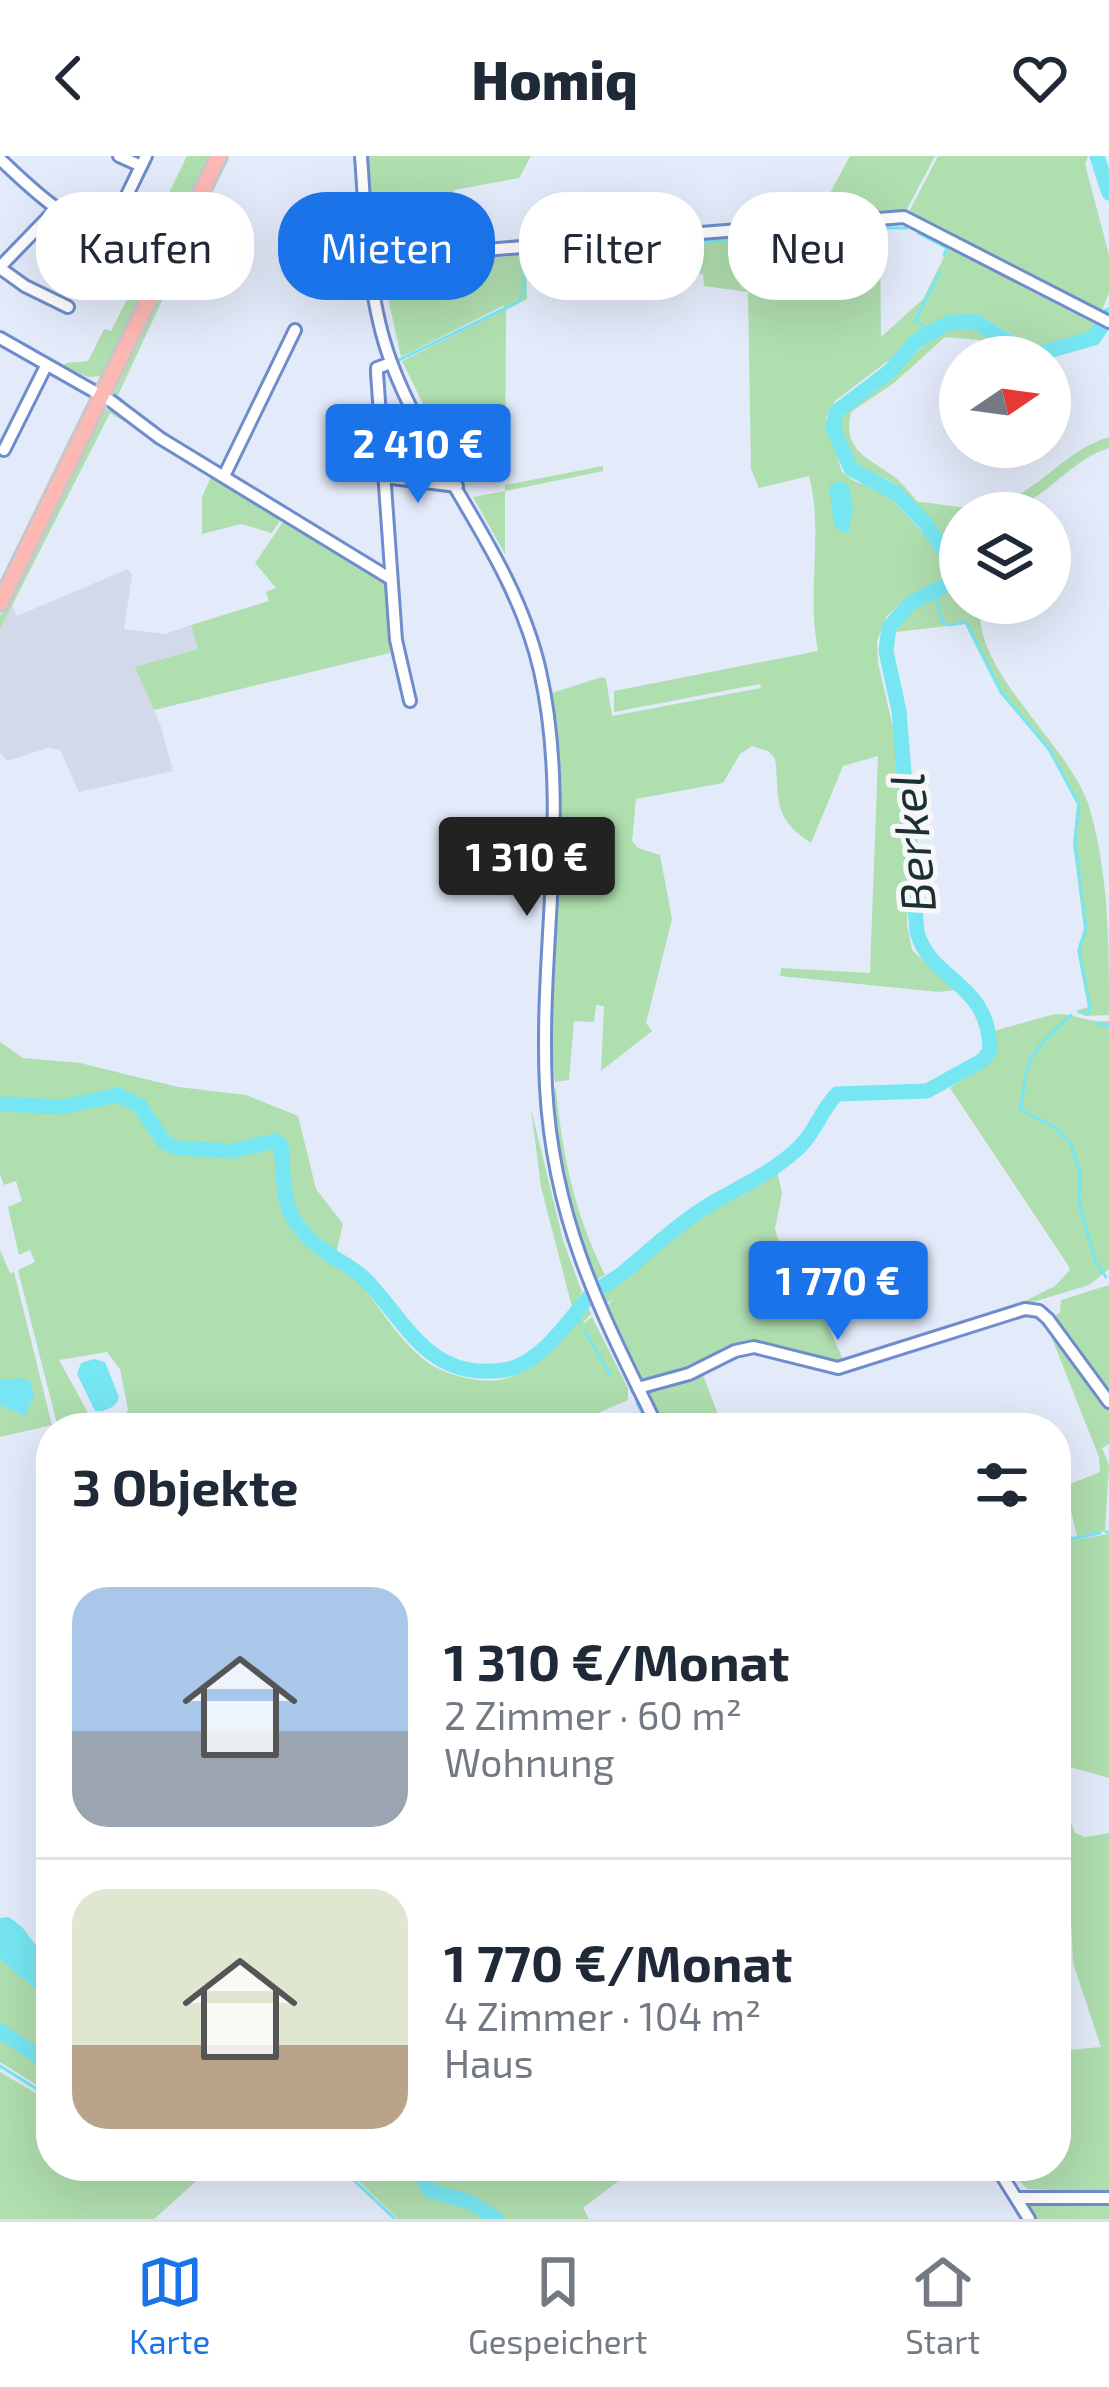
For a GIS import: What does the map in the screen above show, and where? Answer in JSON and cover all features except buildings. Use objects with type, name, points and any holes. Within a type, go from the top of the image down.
[{"type":"main road","points":[[0,603],[219,156]]},
{"type":"street","points":[[119,156],[144,161],[129,192]]},
{"type":"street","points":[[361,156],[364,192]]},
{"type":"street","points":[[2,159],[39,192]]},
{"type":"street","points":[[495,249],[904,217],[1104,319]]},
{"type":"street","points":[[36,230],[0,268],[68,307]]},
{"type":"street","points":[[375,300],[391,363],[517,599],[539,665],[554,775],[546,1087],[558,1184],[584,1275],[650,1413]]},
{"type":"street","points":[[224,476],[295,330]]},
{"type":"street","points":[[0,338],[103,396],[160,438],[391,579]]},
{"type":"street","points":[[391,363],[377,368],[377,373],[396,640],[410,700]]},
{"type":"street","points":[[4,450],[46,366]]},
{"type":"street","points":[[383,477],[457,486]]},
{"type":"street","points":[[638,1388],[689,1374],[734,1351],[754,1347],[838,1368],[1025,1309],[1046,1317],[1109,1402]]},
{"type":"street","points":[[1006,2181],[1029,2219]]},
{"type":"street","points":[[1018,2198],[1109,2198]]},
{"type":"shaded area","points":[[128,569],[132,575],[124,629],[165,634],[191,625],[199,649],[136,667],[173,771],[79,792],[60,750],[48,748],[7,761],[0,752],[0,629],[12,605],[17,616]]},
{"type":"green space","points":[[187,156],[211,156],[193,192],[169,192]]},
{"type":"green space","points":[[365,156],[531,156],[519,178],[455,192],[368,192]]},
{"type":"green space","points":[[850,156],[935,156],[906,211],[888,212],[888,192],[831,192]]},
{"type":"green space","points":[[938,156],[1088,156],[1085,164],[1109,255],[1109,293],[1101,313],[909,212]]},
{"type":"green space","points":[[728,240],[728,289],[704,286],[704,242]]},
{"type":"green space","points":[[949,247],[1094,322],[1101,321],[1091,334],[1071,341],[1071,336],[1015,336],[982,317],[946,317],[914,334],[893,357],[835,401],[826,417],[842,472],[884,491],[939,554],[939,582],[907,598],[886,617],[877,641],[894,732],[912,950],[955,990],[780,976],[781,968],[870,973],[878,756],[843,766],[811,843],[783,815],[775,758],[752,746],[740,754],[723,783],[636,799],[632,841],[660,855],[672,919],[646,1023],[652,1031],[601,1071],[604,1006],[596,1005],[594,1022],[574,1021],[569,1080],[555,1082],[551,1046],[561,775],[552,693],[602,677],[612,716],[761,688],[760,684],[614,712],[614,691],[818,651],[815,519],[809,476],[759,488],[751,469],[748,300],[881,300],[881,337],[923,299]]},
{"type":"green space","points":[[519,256],[519,300],[525,300],[506,310],[505,475],[494,462],[490,431],[448,455],[402,361],[506,309],[503,306],[401,357],[388,300],[495,300],[495,257]]},
{"type":"green space","points":[[127,300],[140,300],[103,376],[88,377],[63,367],[88,361],[104,329],[111,331]]},
{"type":"green space","points":[[158,300],[162,300],[118,395],[146,421],[221,467],[285,342],[220,470],[142,423],[114,394]]},
{"type":"green space","points":[[960,325],[989,336],[939,336],[939,342],[894,383],[851,412],[849,426],[855,446],[869,460],[897,479],[918,502],[939,504],[939,534],[907,496],[854,461],[839,425],[849,405],[896,374],[932,336]]},
{"type":"green space","points":[[106,410],[116,410],[142,432],[110,413],[0,629],[0,616]]},
{"type":"green space","points":[[1109,437],[1109,448],[1080,462],[1043,492],[1024,492],[1056,468],[1071,468],[1071,457]]},
{"type":"green space","points":[[603,466],[603,471],[505,491],[505,485]]},
{"type":"green space","points":[[212,475],[282,517],[272,533],[241,524],[202,534],[202,497]]},
{"type":"green space","points":[[505,491],[505,554],[473,497]]},
{"type":"green space","points":[[285,519],[385,580],[390,653],[154,710],[135,667],[198,649],[191,625],[269,601],[266,592],[276,588],[255,563]]},
{"type":"green space","points":[[939,594],[939,624],[965,624],[895,632],[907,613]]},
{"type":"green space","points":[[965,624],[981,624],[1004,678],[1060,754],[1088,803],[1104,881],[1109,1015],[1085,1016],[1076,1011],[1088,1007],[1077,950],[1084,929],[1073,844],[1077,803],[1048,750],[1000,693]]},
{"type":"green space","points":[[1055,1014],[1109,1021],[1109,1269],[1089,1285],[1023,1305],[1055,1286],[1070,1270],[950,1088],[992,1059],[994,1031]]},
{"type":"green space","points":[[0,1042],[23,1058],[80,1063],[178,1087],[246,1095],[298,1116],[316,1189],[343,1224],[336,1254],[296,1222],[284,1145],[278,1138],[225,1149],[179,1146],[164,1137],[138,1100],[121,1092],[81,1103],[0,1101]]},
{"type":"green space","points":[[556,1088],[572,1184],[605,1275],[593,1282],[557,1158],[550,1093]]},
{"type":"green space","points":[[120,1098],[134,1105],[159,1141],[177,1152],[226,1155],[275,1144],[286,1215],[296,1234],[355,1277],[406,1343],[427,1362],[454,1375],[498,1380],[530,1366],[552,1348],[587,1305],[591,1314],[580,1326],[592,1317],[628,1388],[628,1400],[598,1413],[126,1413],[120,1369],[107,1352],[59,1360],[87,1413],[54,1413],[18,1270],[35,1262],[30,1250],[19,1255],[8,1207],[22,1201],[16,1181],[4,1185],[0,1175],[0,1107],[82,1109]]},
{"type":"green space","points":[[531,1109],[563,1240],[582,1292],[572,1307],[541,1187]]},
{"type":"green space","points":[[777,1171],[782,1193],[775,1229],[779,1242],[811,1289],[845,1364],[765,1346],[669,1379],[639,1380],[604,1308],[614,1299],[603,1305],[599,1296],[708,1210],[741,1196]]},
{"type":"green space","points":[[0,1250],[10,1273],[14,1272],[49,1413],[36,1413],[36,1429],[0,1437]]},
{"type":"green space","points":[[1109,1285],[1109,1398],[1049,1318],[1060,1313],[1061,1300]]},
{"type":"green space","points":[[1056,1334],[1109,1406],[1109,1444],[1102,1448],[1109,1465],[1105,1531],[1077,1536],[1071,1484],[1100,1472],[1099,1457],[1051,1336]]},
{"type":"green space","points":[[702,1372],[717,1413],[655,1413],[645,1394],[650,1388]]},
{"type":"green space","points":[[1109,1534],[1109,1778],[1071,1767],[1071,1540]]},
{"type":"green space","points":[[1071,1823],[1075,1833],[1085,1837],[1109,1833],[1109,2192],[1027,2189],[1019,2181],[1071,2181],[1071,2050],[1101,2047],[1073,1963]]},
{"type":"green space","points":[[0,1959],[36,1989],[36,2049],[0,2025]]},
{"type":"green space","points":[[0,2037],[36,2060],[36,2085],[0,2062]]},
{"type":"green space","points":[[0,2072],[36,2093],[36,2181],[196,2181],[154,2219],[0,2219]]},
{"type":"green space","points":[[359,2181],[421,2181],[432,2200],[453,2201],[492,2219],[398,2219]]},
{"type":"green space","points":[[430,2181],[618,2181],[583,2208],[589,2219],[502,2219],[472,2198],[436,2190]]},
{"type":"green space","points":[[1031,2202],[1109,2203],[1109,2219],[1033,2219]]},
{"type":"water","points":[[838,481],[849,486],[853,508],[849,531],[834,525],[829,486]]},
{"type":"water","points":[[105,1362],[119,1397],[103,1411],[95,1411],[77,1374],[81,1363]]},
{"type":"water","points":[[0,1380],[30,1381],[34,1396],[25,1416],[0,1405]]},
{"type":"water","points":[[9,1917],[36,1945],[36,1989],[0,1959],[0,1918]]},
{"type":"waterway","name":"Berkel","points":[[1097,156],[1109,193]]},
{"type":"waterway","points":[[888,228],[906,228]]},
{"type":"waterway","points":[[918,233],[947,248],[944,255]]},
{"type":"waterway","points":[[704,242],[728,240]]},
{"type":"waterway","points":[[932,331],[915,321],[940,272]]},
{"type":"waterway","points":[[397,361],[519,300]]},
{"type":"waterway","name":"Berkel","points":[[0,1104],[62,1107],[118,1095],[140,1106],[164,1142],[177,1148],[232,1151],[276,1141],[281,1145],[289,1208],[302,1231],[363,1277],[409,1332],[439,1359],[479,1371],[504,1370],[540,1352],[594,1292],[690,1217],[794,1152],[837,1094],[927,1091],[983,1060],[990,1050],[980,1009],[934,962],[917,932],[899,711],[886,651],[889,627],[911,603],[946,585],[951,579],[951,561],[926,524],[897,494],[851,469],[833,428],[836,412],[890,371],[916,341],[950,322],[976,322],[1023,350],[1041,353],[1094,338],[1109,315]]},
{"type":"waterway","points":[[934,591],[942,622],[966,622],[1001,692],[1049,749],[1079,805],[1075,843],[1086,928],[1079,950],[1090,1006],[1088,1013],[1079,1012]]},
{"type":"waterway","points":[[1071,1015],[1033,1056],[1021,1110],[1055,1127],[1071,1144],[1080,1173],[1079,1204],[1096,1263],[1106,1277]]},
{"type":"waterway","points":[[1097,1023],[1109,1026]]},
{"type":"waterway","points":[[577,1316],[581,1324]]},
{"type":"waterway","points":[[585,1331],[610,1375]]},
{"type":"waterway","points":[[637,1403],[642,1413]]},
{"type":"waterway","points":[[1071,1539],[1100,1533]]},
{"type":"waterway","name":"Berkel","points":[[0,2031],[36,2055]]},
{"type":"waterway","points":[[0,2066],[36,2089]]},
{"type":"waterway","points":[[355,2181],[395,2219]]},
{"type":"waterway","name":"Berkel","points":[[424,2181],[430,2191],[470,2202],[497,2219]]}]
